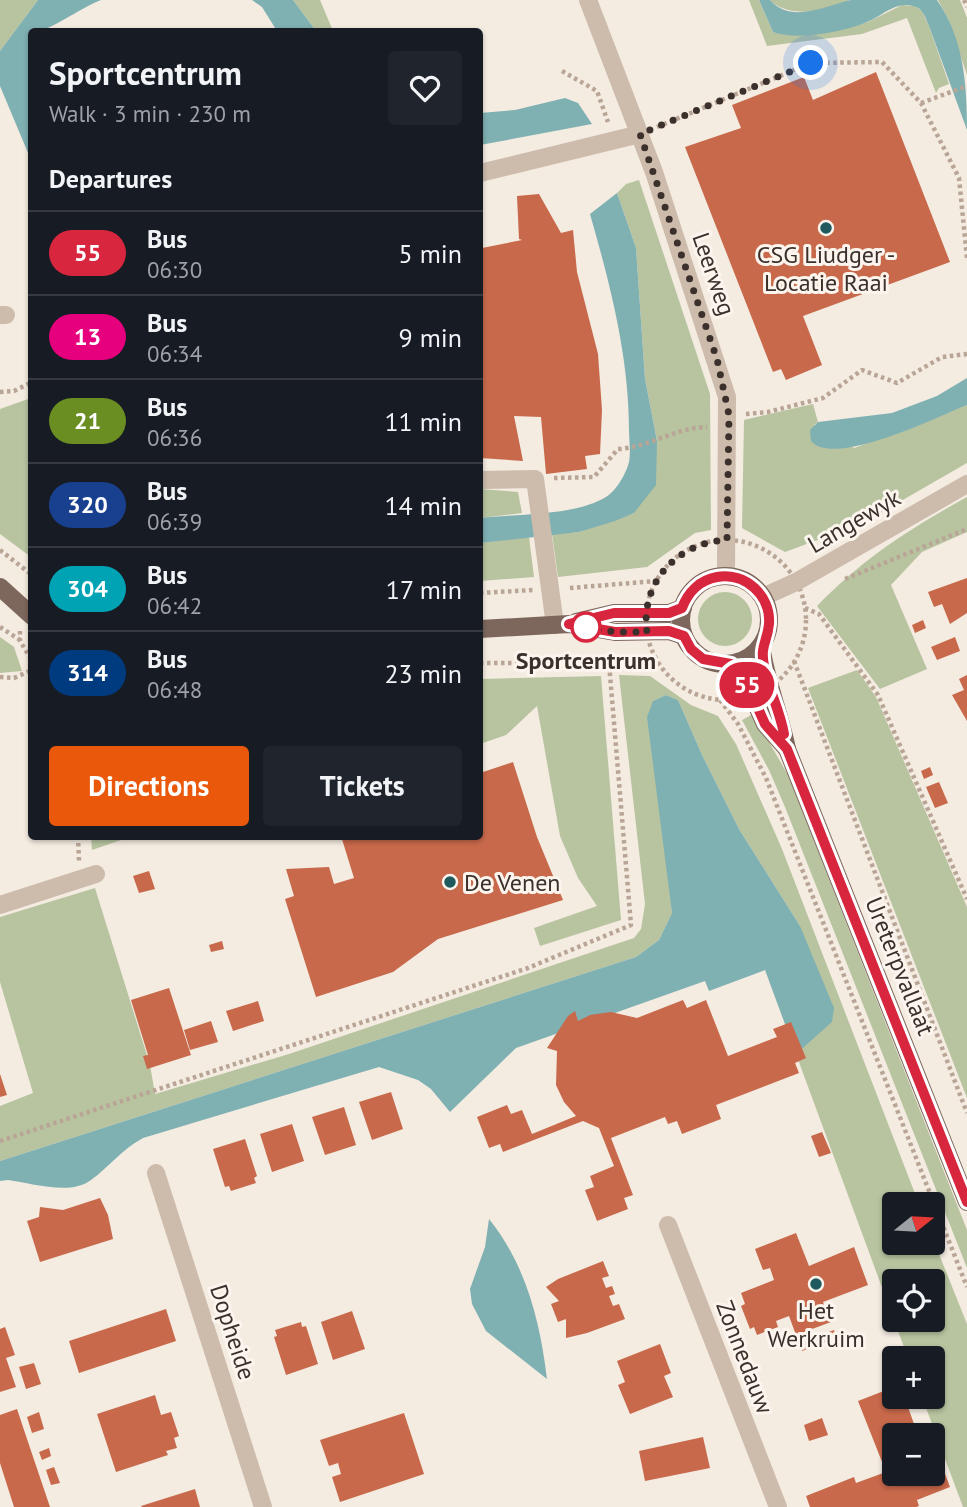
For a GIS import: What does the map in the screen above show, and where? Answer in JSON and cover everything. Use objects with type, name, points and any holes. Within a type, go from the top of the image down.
[{"type":"main road","points":[[483,629],[562,625],[614,613],[669,613],[682,608],[699,584],[726,576],[747,582],[763,597],[769,625],[761,646],[751,656],[731,664],[703,659],[691,649],[684,636],[682,608]]},
{"type":"main road","points":[[0,587],[28,609]]},
{"type":"main road","points":[[562,625],[615,632],[669,631],[684,636]]},
{"type":"main road","name":"Ureterpvallaat","points":[[761,646],[764,668],[781,718],[787,749],[967,1202]]},
{"type":"main road","name":"Ureterpvallaat","points":[[731,664],[744,677],[765,724],[787,749]]},
{"type":"street","name":"Leerweg","points":[[588,0],[640,134],[717,359],[729,421],[726,576]]},
{"type":"street","points":[[483,172],[640,134]]},
{"type":"street","points":[[483,480],[535,479],[543,544],[562,625]]},
{"type":"street","name":"Langewyk","points":[[763,597],[796,582],[967,484]]},
{"type":"street","points":[[0,905],[96,874]]},
{"type":"street","name":"Dopheide","points":[[156,1173],[263,1507]]},
{"type":"street","name":"Zonnedauw","points":[[668,1225],[778,1507]]},
{"type":"path","points":[[964,0],[967,7]]},
{"type":"path","points":[[640,134],[811,63],[882,62],[922,103],[959,178],[967,258]]},
{"type":"path","points":[[562,71],[597,92],[614,140]]},
{"type":"path","points":[[922,103],[967,86]]},
{"type":"path","points":[[535,479],[594,477],[618,449],[640,447],[692,427],[729,421],[823,398],[862,370],[897,383],[942,357],[967,354]]},
{"type":"path","points":[[0,392],[14,391],[28,384]]},
{"type":"path","points":[[838,582],[967,529]]},
{"type":"path","points":[[967,899],[878,695],[819,614],[805,608],[796,582],[786,567],[761,548],[727,540],[702,544],[676,558],[656,581],[646,613],[647,632],[658,663],[683,688],[720,700],[738,724],[766,778],[967,1287]]},
{"type":"path","points":[[0,550],[28,572]]},
{"type":"path","points":[[0,627],[20,640],[28,654]]},
{"type":"path","points":[[794,661],[967,1113]]},
{"type":"path","points":[[483,663],[658,663]]},
{"type":"path","points":[[0,1141],[528,968],[631,925],[610,663]]},
{"type":"path","points":[[0,677],[14,678],[28,672]]},
{"type":"green space","points":[[0,0],[38,0],[0,51]]},
{"type":"green space","points":[[293,0],[320,0],[332,28],[314,28]]},
{"type":"green space","points":[[749,0],[759,0],[773,32],[791,35],[838,30],[868,22],[902,5],[915,6],[922,11],[929,26],[949,84],[939,88],[936,93],[907,18],[862,34],[767,46]]},
{"type":"green space","points":[[770,0],[850,0],[831,8],[797,12],[778,6]]},
{"type":"green space","points":[[938,0],[960,0],[967,18],[967,75],[948,19]]},
{"type":"green space","points":[[639,180],[710,394],[711,530],[695,533],[647,567],[558,577],[552,534],[579,532],[634,513],[657,441],[645,379],[636,248],[617,193],[626,184]]},
{"type":"green space","points":[[28,399],[28,555],[0,534],[0,409]]},
{"type":"green space","points":[[813,404],[818,422],[814,425],[854,448],[967,405],[967,463],[861,524],[785,552],[742,528],[744,420]]},
{"type":"green space","points":[[483,489],[518,492],[522,513],[483,518]]},
{"type":"green space","points":[[967,497],[967,532],[922,552],[891,585],[927,669],[880,689],[817,606],[852,573],[888,545]]},
{"type":"green space","points":[[529,537],[534,577],[483,581],[483,543]]},
{"type":"green space","points":[[725,592],[744,600],[752,619],[744,638],[725,646],[706,638],[698,619],[706,600]]},
{"type":"green space","points":[[0,637],[14,647],[22,671],[0,673]]},
{"type":"green space","points":[[857,670],[876,697],[967,907],[967,1098],[808,688]]},
{"type":"green space","points":[[619,675],[650,676],[691,705],[718,716],[736,744],[782,849],[914,1192],[882,1192],[882,1255],[939,1255],[945,1269],[882,1269],[882,1287],[796,1054],[800,926],[739,829],[678,700],[666,695],[653,701],[672,913],[659,940],[636,957],[0,1161],[0,1106],[33,1093],[0,982],[0,917],[95,888],[150,1065],[155,1094],[289,1054],[634,938],[641,929],[645,904]]},
{"type":"green space","points":[[601,676],[621,920],[540,946],[534,928],[597,906],[578,878],[560,836],[537,706],[506,735],[483,743],[483,679]]},
{"type":"green space","points":[[753,714],[788,775],[967,1230],[967,1268],[945,1212],[945,1192],[937,1192],[785,807],[742,720]]},
{"type":"green space","points":[[91,840],[121,840],[92,850]]},
{"type":"green space","points":[[945,1269],[967,1324],[967,1507],[963,1507],[945,1459],[945,1423],[932,1423],[926,1409],[945,1409],[945,1346],[904,1346],[898,1332],[945,1332]]},
{"type":"water","points":[[38,0],[101,0],[47,28],[28,28],[28,153],[0,86],[0,51]]},
{"type":"water","points":[[252,0],[293,0],[314,28],[275,28],[262,7]]},
{"type":"water","points":[[759,0],[770,0],[778,7],[798,12],[851,0],[937,0],[953,30],[962,63],[967,130],[929,26],[919,9],[900,6],[845,29],[795,36],[773,32]]},
{"type":"water","points":[[565,98],[578,103],[592,124],[483,144],[483,113],[515,110]]},
{"type":"water","points":[[617,193],[636,248],[645,379],[657,441],[656,485],[634,513],[615,521],[579,532],[483,543],[483,518],[562,511],[593,503],[613,491],[628,467],[628,402],[622,348],[590,214]]},
{"type":"water","points":[[967,378],[967,405],[911,429],[863,445],[841,448],[823,448],[811,441],[810,430],[818,422],[892,413],[937,396]]},
{"type":"water","points":[[666,695],[678,700],[739,829],[800,926],[834,1008],[832,1022],[796,1054],[765,970],[709,991],[705,981],[516,1048],[450,1112],[431,1089],[418,1080],[379,1067],[143,1138],[82,1185],[62,1188],[0,1181],[0,1161],[636,957],[659,940],[672,913],[647,717],[653,701]]},
{"type":"water","points":[[489,1219],[513,1255],[529,1294],[547,1379],[486,1331],[472,1304],[470,1289],[485,1247]]},
{"type":"building","name":"CSG Liudger - Locatie Raai","points":[[876,72],[950,262],[803,316],[822,365],[786,380],[781,369],[773,372],[685,147],[741,128],[732,105],[804,77],[813,100]]},
{"type":"building","points":[[539,194],[561,233],[573,230],[577,272],[598,354],[602,410],[600,454],[585,456],[587,469],[546,474],[541,417],[514,416],[523,461],[483,458],[483,248],[522,240],[519,239],[517,196]]},
{"type":"building","points":[[967,578],[967,613],[950,624],[942,604],[934,607],[928,592]]},
{"type":"building","points":[[923,620],[926,628],[915,633],[912,625]]},
{"type":"building","points":[[955,637],[960,651],[937,660],[931,647]]},
{"type":"building","points":[[967,675],[967,721],[952,695],[964,690],[959,679]]},
{"type":"building","name":"De Venen","points":[[513,762],[537,837],[563,900],[438,939],[393,972],[316,997],[285,899],[294,896],[286,869],[329,867],[334,884],[354,878],[342,840],[483,840],[483,772]]},
{"type":"building","points":[[930,767],[933,775],[924,779],[921,771]]},
{"type":"building","points":[[939,782],[948,803],[935,808],[926,787]]},
{"type":"building","points":[[149,871],[155,889],[139,893],[133,876]]},
{"type":"building","points":[[222,941],[224,949],[211,952],[209,945]]},
{"type":"building","points":[[169,988],[191,1055],[147,1069],[143,1056],[148,1055],[131,1000]]},
{"type":"building","points":[[683,1000],[687,1008],[706,1000],[728,1056],[777,1037],[773,1029],[791,1022],[806,1058],[795,1063],[799,1073],[716,1105],[721,1119],[682,1134],[677,1121],[668,1124],[665,1117],[611,1138],[633,1195],[624,1198],[628,1209],[597,1221],[585,1190],[594,1187],[590,1176],[614,1166],[599,1128],[583,1121],[503,1152],[500,1144],[489,1148],[477,1117],[507,1105],[511,1114],[522,1110],[532,1134],[576,1116],[564,1102],[556,1085],[557,1051],[547,1048],[568,1016],[575,1011],[578,1021],[590,1015],[611,1012],[637,1018]]},
{"type":"building","points":[[258,1001],[264,1021],[233,1031],[226,1011]]},
{"type":"building","points":[[211,1021],[218,1042],[190,1050],[184,1030]]},
{"type":"building","points":[[0,1074],[7,1095],[0,1097]]},
{"type":"building","points":[[391,1092],[403,1129],[372,1140],[359,1102]]},
{"type":"building","points":[[344,1107],[356,1145],[325,1155],[312,1117]]},
{"type":"building","points":[[292,1124],[304,1161],[272,1172],[260,1134]]},
{"type":"building","points":[[822,1132],[831,1153],[819,1157],[811,1136]]},
{"type":"building","points":[[245,1139],[257,1176],[254,1178],[256,1183],[231,1191],[229,1186],[225,1187],[213,1149]]},
{"type":"building","points":[[100,1198],[108,1215],[113,1239],[40,1262],[27,1221],[39,1217],[40,1207],[63,1210]]},
{"type":"building","name":"Het Werkruim","points":[[796,1233],[809,1266],[854,1247],[868,1285],[823,1302],[831,1322],[796,1335],[789,1316],[776,1321],[778,1327],[757,1335],[754,1327],[750,1329],[741,1306],[745,1304],[741,1293],[774,1280],[770,1268],[763,1270],[755,1249]]},
{"type":"building","points":[[603,1261],[609,1276],[602,1278],[606,1288],[612,1286],[615,1294],[609,1296],[613,1306],[619,1304],[625,1319],[566,1338],[566,1319],[558,1322],[551,1304],[559,1301],[546,1287],[558,1279]]},
{"type":"building","points":[[166,1309],[176,1341],[79,1373],[69,1341]]},
{"type":"building","points":[[352,1311],[365,1349],[333,1360],[321,1322]]},
{"type":"building","points":[[301,1322],[302,1327],[306,1326],[318,1364],[286,1375],[274,1337],[277,1336],[275,1330]]},
{"type":"building","points":[[5,1327],[15,1355],[6,1358],[16,1387],[0,1392],[0,1329]]},
{"type":"building","points":[[834,1330],[836,1338],[802,1351],[800,1343]]},
{"type":"building","points":[[660,1344],[671,1373],[664,1376],[673,1397],[630,1414],[618,1385],[625,1382],[617,1361]]},
{"type":"building","points":[[34,1363],[41,1384],[26,1389],[19,1367]]},
{"type":"building","points":[[882,1392],[882,1409],[909,1409],[914,1423],[882,1423],[882,1462],[858,1401]]},
{"type":"building","points":[[155,1395],[161,1415],[171,1412],[179,1436],[174,1438],[177,1448],[166,1451],[168,1455],[116,1472],[97,1414]]},
{"type":"building","points":[[17,1409],[50,1507],[14,1507],[0,1463],[0,1415]]},
{"type":"building","points":[[39,1412],[44,1429],[32,1433],[27,1417]]},
{"type":"building","points":[[404,1413],[424,1474],[340,1502],[332,1477],[341,1474],[338,1463],[329,1466],[320,1440]]},
{"type":"building","points":[[822,1418],[828,1435],[809,1441],[804,1425]]},
{"type":"building","points":[[703,1437],[710,1468],[645,1481],[639,1451]]},
{"type":"building","points":[[49,1448],[51,1456],[42,1460],[39,1452]]},
{"type":"building","points":[[54,1467],[60,1483],[51,1485],[46,1470]]},
{"type":"building","points":[[882,1473],[882,1486],[945,1486],[945,1474],[950,1487],[917,1500],[919,1506],[916,1507],[810,1507],[806,1496],[854,1477],[856,1483]]},
{"type":"building","points":[[195,1489],[200,1507],[141,1506]]},
{"type":"bus line","name":"55","points":[[784,734],[764,668],[761,646],[768,632],[768,611],[763,597],[753,586],[741,579],[719,576],[705,581],[694,589],[682,608],[669,613],[614,613],[569,624],[615,632],[669,631],[684,636],[691,649],[703,659],[731,664],[744,677],[765,724],[787,749],[967,1202]]},
{"type":"place","name":"CSG Liudger - Locatie Raai","points":[[826,228]]},
{"type":"place","name":"Sportcentrum","points":[[586,627]]},
{"type":"place","name":"De Venen","points":[[450,882]]},
{"type":"place","name":"Het Werkruim","points":[[816,1284]]},
{"type":"route","points":[[586,627],[615,632],[647,632],[646,610],[650,595],[665,568],[688,550],[702,544],[727,540],[727,397],[717,359],[640,134],[811,63]]}]
